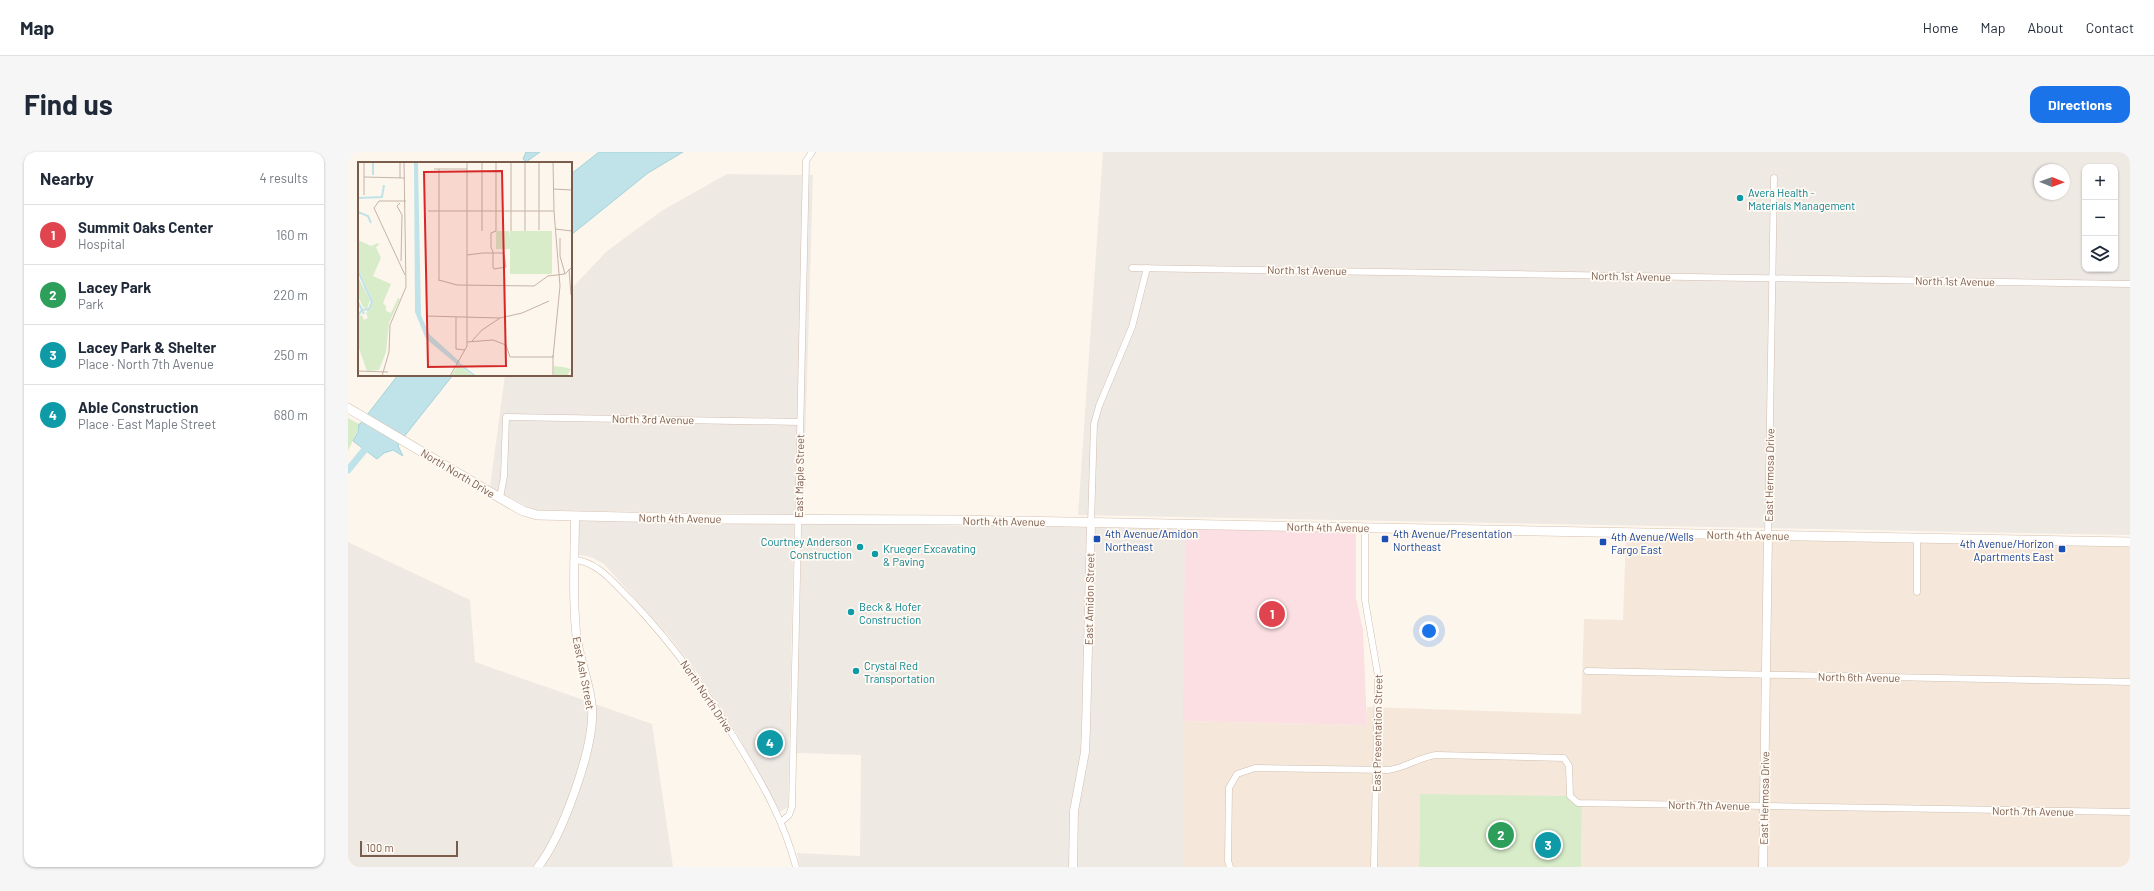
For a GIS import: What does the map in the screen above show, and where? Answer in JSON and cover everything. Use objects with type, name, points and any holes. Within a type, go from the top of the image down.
[{"type":"main road","name":"North North Drive","points":[[348,408],[500,498],[530,514],[575,516]]},
{"type":"main road","name":"North 4th Avenue","points":[[575,516],[1091,523],[2130,542]]},
{"type":"street","name":"East Maple Street","points":[[782,821],[789,815],[792,807],[797,519],[806,161],[812,152]]},
{"type":"street","name":"East Hermosa Drive","points":[[1763,867],[1774,178]]},
{"type":"street","name":"North 1st Avenue","points":[[1132,268],[2130,284]]},
{"type":"street","name":"East Amidon Street","points":[[1073,867],[1075,806],[1086,740],[1094,424],[1099,406],[1132,327],[1147,268]]},
{"type":"street","name":"North 3rd Avenue","points":[[500,498],[504,472],[506,417],[800,422]]},
{"type":"street","name":"East Ash Street","points":[[538,867],[559,828],[586,758],[591,737],[592,717],[590,696],[576,633],[575,516]]},
{"type":"street","name":"East Presentation Street","points":[[1366,528],[1364,600],[1378,676],[1374,867]]},
{"type":"street","points":[[1917,538],[1917,592]]},
{"type":"street","name":"North North Drive","points":[[575,560],[588,562],[599,569],[653,624],[679,654],[714,702],[756,773],[782,821],[796,867]]},
{"type":"street","name":"North 6th Avenue","points":[[1587,671],[2130,682]]},
{"type":"street","name":"North 7th Avenue","points":[[1377,770],[1397,769],[1426,756],[1436,755],[1561,757],[1569,763],[1570,796],[1578,803],[2130,812]]},
{"type":"street","points":[[1230,867],[1228,861],[1229,788],[1237,774],[1248,768],[1377,770]]},
{"type":"shaded area","points":[[1103,152],[2130,152],[2130,535],[1078,515]]},
{"type":"shaded area","points":[[727,174],[813,175],[803,515],[533,510],[490,487],[505,376],[572,376],[572,288],[607,251],[663,210]]},
{"type":"shaded area","points":[[578,520],[794,523],[788,807],[780,812],[737,734],[698,674],[668,635],[604,564],[591,557],[579,555]]},
{"type":"shaded area","points":[[802,523],[1185,529],[1184,867],[800,867],[797,853],[860,856],[861,755],[796,753]]},
{"type":"shaded area","points":[[1185,529],[1356,532],[1356,598],[1363,630],[1367,725],[1183,721]]},
{"type":"shaded area","points":[[1626,537],[2130,546],[2130,867],[1581,867],[1582,803],[1420,794],[1419,867],[1184,867],[1183,721],[1367,725],[1367,707],[1581,714],[1584,619],[1623,620]]},
{"type":"shaded area","points":[[348,542],[470,600],[475,662],[652,724],[673,867],[348,867]]},
{"type":"green space","points":[[348,418],[359,424],[359,427],[348,451]]},
{"type":"green space","points":[[1420,794],[1570,796],[1582,803],[1581,867],[1419,867]]},
{"type":"water","points":[[526,152],[540,152],[526,162],[523,159]]},
{"type":"water","points":[[599,152],[683,152],[648,173],[572,234],[572,173]]},
{"type":"water","points":[[397,376],[452,376],[399,443],[398,446],[403,456],[393,450],[384,453],[377,459],[353,441],[360,424]]},
{"type":"waterway","points":[[348,470],[371,442]]},
{"type":"place","name":"Avera Health - Materials Management","points":[[1740,198]]},
{"type":"place","name":"4th Avenue/Amidon Northeast","points":[[1097,539]]},
{"type":"place","name":"4th Avenue/Presentation Northeast","points":[[1385,539]]},
{"type":"place","name":"4th Avenue/Wells Fargo East","points":[[1603,542]]},
{"type":"place","name":"Courtney Anderson Construction","points":[[860,547]]},
{"type":"place","name":"4th Avenue/Horizon Apartments East","points":[[2062,549]]},
{"type":"place","name":"Krueger Excavating & Paving","points":[[875,554]]},
{"type":"place","name":"Beck & Hofer Construction","points":[[851,612]]},
{"type":"place","name":"Summit Oaks Center","points":[[1272,614]]},
{"type":"place","name":"Crystal Red Transportation","points":[[856,671]]},
{"type":"place","name":"Able Construction","points":[[770,743]]},
{"type":"place","name":"Lacey Park","points":[[1501,835]]},
{"type":"place","name":"Lacey Park & Shelter","points":[[1548,845]]}]
